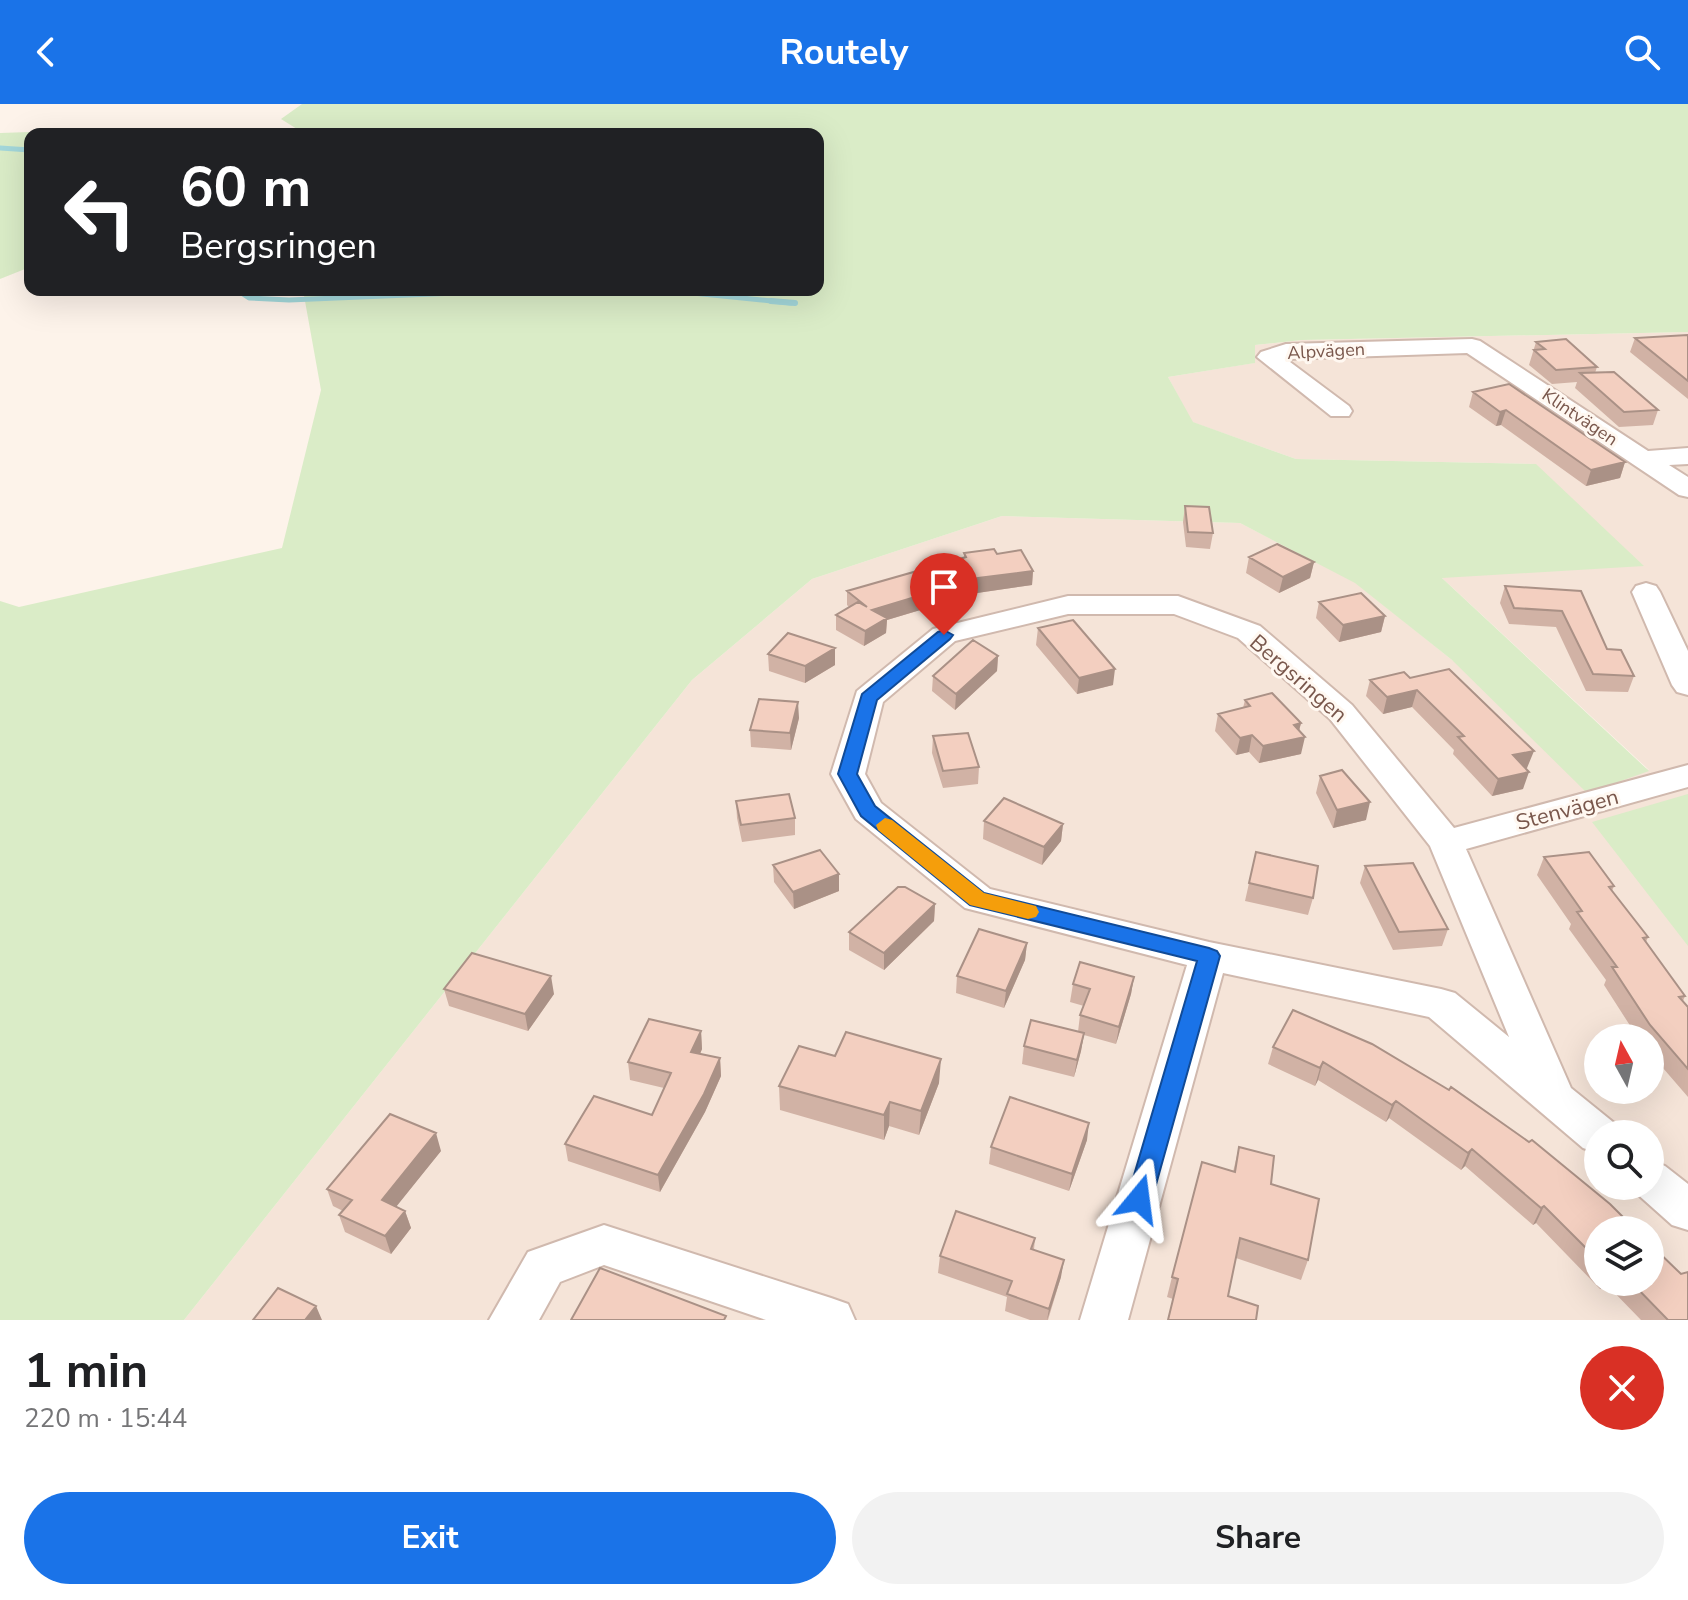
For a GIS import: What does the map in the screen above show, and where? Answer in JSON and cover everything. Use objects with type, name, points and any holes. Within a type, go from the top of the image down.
[{"type":"street","name":"Alpvägen","points":[[1340,411],[1269,357],[1286,351],[1472,346]]},
{"type":"street","name":"Klintvägen","points":[[1472,346],[1688,489]]},
{"type":"street","points":[[1643,459],[1688,456]]},
{"type":"street","points":[[1646,592],[1688,685]]},
{"type":"street","name":"Bergsringen","points":[[1554,1097],[1446,842],[1341,712],[1249,632],[1178,605],[1068,605],[944,635],[868,698],[848,774],[861,799],[868,811],[978,899],[1209,956],[1441,1004],[1584,1123]]},
{"type":"street","name":"Stenvägen","points":[[1446,842],[1688,776]]},
{"type":"street","points":[[1104,1320],[1209,956]]},
{"type":"street","points":[[1664,1191],[1688,1211]]},
{"type":"street","points":[[513,1320],[544,1267],[604,1245],[831,1320]]},
{"type":"shaded area","points":[[1688,332],[1688,1320],[184,1320],[692,680],[812,579],[1002,516],[1240,523],[1355,582],[1452,660],[1649,770],[1441,577],[1536,464],[1296,459],[1192,422],[1168,377],[1254,363],[1255,345],[1302,340]]},
{"type":"green space","points":[[302,104],[1688,104],[1688,332],[1302,340],[1255,345],[1255,363],[1168,377],[1193,422],[1296,459],[1536,464],[1644,566],[1442,578],[1649,771],[1587,793],[1452,660],[1355,583],[1240,523],[1002,516],[812,579],[692,680],[184,1320],[0,1320],[0,601],[19,607],[282,548],[321,390],[304,296],[824,296],[824,128],[295,128],[281,119]]},
{"type":"green space","points":[[24,132],[24,269],[0,279],[0,133]]},
{"type":"green space","points":[[1688,794],[1688,946],[1592,822]]},
{"type":"building","points":[[1688,335],[1688,381],[1635,338]]},
{"type":"building","points":[[1566,339],[1597,367],[1556,370],[1534,350],[1545,349],[1536,342]]},
{"type":"building","points":[[1614,372],[1658,410],[1624,412],[1580,373]]},
{"type":"building","points":[[1509,384],[1625,462],[1591,470],[1506,410],[1500,412],[1473,392]]},
{"type":"building","points":[[1185,506],[1209,507],[1213,533],[1188,532]]},
{"type":"building","points":[[1277,544],[1314,562],[1283,577],[1249,557]]},
{"type":"building","points":[[994,549],[997,554],[1021,550],[1033,571],[978,578],[872,610],[887,618],[865,631],[836,615],[858,602],[867,607],[847,591],[966,557],[964,553]]},
{"type":"building","points":[[1505,586],[1581,591],[1607,649],[1621,650],[1634,676],[1593,674],[1562,611],[1514,608]]},
{"type":"building","points":[[1361,593],[1385,616],[1343,625],[1319,602]]},
{"type":"building","points":[[1073,620],[1115,669],[1079,678],[1038,628]]},
{"type":"building","points":[[788,633],[835,648],[805,666],[768,654]]},
{"type":"building","points":[[973,640],[998,656],[956,694],[933,676]]},
{"type":"building","points":[[1449,669],[1534,751],[1513,755],[1529,772],[1498,779],[1458,737],[1464,736],[1417,690],[1387,697],[1370,680],[1404,672],[1410,678]]},
{"type":"building","points":[[1272,693],[1301,723],[1294,725],[1305,737],[1263,746],[1252,735],[1240,738],[1218,714],[1250,706],[1245,700]]},
{"type":"building","points":[[759,699],[798,702],[790,733],[750,730]]},
{"type":"building","points":[[968,733],[979,767],[943,771],[933,736]]},
{"type":"building","points":[[1342,770],[1370,802],[1337,810],[1320,776]]},
{"type":"building","points":[[789,794],[795,818],[741,825],[736,801]]},
{"type":"building","points":[[1004,798],[1063,824],[1044,847],[984,821]]},
{"type":"building","points":[[820,850],[839,874],[793,892],[773,865]]},
{"type":"building","points":[[1256,852],[1318,866],[1313,898],[1249,883]]},
{"type":"building","points":[[1589,852],[1614,886],[1609,887],[1648,937],[1643,938],[1685,996],[1679,997],[1688,1007],[1688,1069],[1664,1041],[1664,1024],[1649,1024],[1612,967],[1617,967],[1577,912],[1582,911],[1544,857]]},
{"type":"building","points":[[1413,863],[1448,929],[1399,932],[1365,866]]},
{"type":"building","points":[[898,887],[905,887],[935,904],[884,953],[849,932]]},
{"type":"building","points":[[979,929],[1027,943],[1006,991],[957,976]]},
{"type":"building","points":[[472,953],[551,976],[525,1014],[444,989]]},
{"type":"building","points":[[1080,962],[1134,977],[1119,1027],[1080,1015],[1090,989],[1073,984]]},
{"type":"building","points":[[1293,1010],[1372,1044],[1449,1090],[1451,1087],[1529,1142],[1532,1140],[1584,1183],[1584,1200],[1605,1200],[1622,1216],[1584,1216],[1584,1246],[1544,1206],[1541,1208],[1472,1149],[1468,1153],[1396,1101],[1392,1105],[1323,1062],[1320,1068],[1273,1047]]},
{"type":"building","points":[[649,1019],[701,1031],[691,1052],[720,1058],[704,1094],[658,1175],[565,1144],[594,1096],[652,1115],[671,1073],[628,1062]]},
{"type":"building","points":[[1031,1020],[1084,1033],[1077,1060],[1024,1046]]},
{"type":"building","points":[[846,1032],[941,1059],[921,1111],[890,1102],[884,1115],[779,1086],[799,1046],[835,1056]]},
{"type":"building","points":[[1010,1097],[1089,1123],[1072,1174],[991,1147]]},
{"type":"building","points":[[390,1114],[436,1133],[382,1200],[405,1211],[385,1236],[339,1215],[352,1200],[327,1189]]},
{"type":"building","points":[[1239,1147],[1274,1156],[1271,1184],[1319,1199],[1308,1260],[1240,1238],[1228,1296],[1258,1306],[1256,1320],[1168,1320],[1178,1279],[1172,1277],[1202,1162],[1235,1172]]},
{"type":"building","points":[[956,1211],[1035,1238],[1031,1249],[1064,1260],[1049,1309],[1007,1294],[1012,1281],[940,1256]]},
{"type":"building","points":[[1664,1258],[1681,1274],[1688,1272],[1688,1320],[1668,1320],[1645,1296],[1664,1296]]},
{"type":"building","points":[[600,1268],[726,1316],[724,1320],[571,1320]]},
{"type":"building","points":[[278,1288],[316,1306],[305,1320],[253,1320]]},
{"type":"waterway","points":[[0,148],[24,150]]},
{"type":"waterway","points":[[246,296],[289,300],[384,296]]},
{"type":"waterway","points":[[722,296],[773,301]]},
{"type":"waterway","points":[[773,301],[795,303]]},
{"type":"waterway","points":[[773,301],[791,303]]},
{"type":"slow traffic","points":[[885,825],[978,899],[1028,912]]},
{"type":"route","points":[[944,635],[868,698],[848,774],[868,811],[978,899],[1209,956],[1139,1199]]}]
